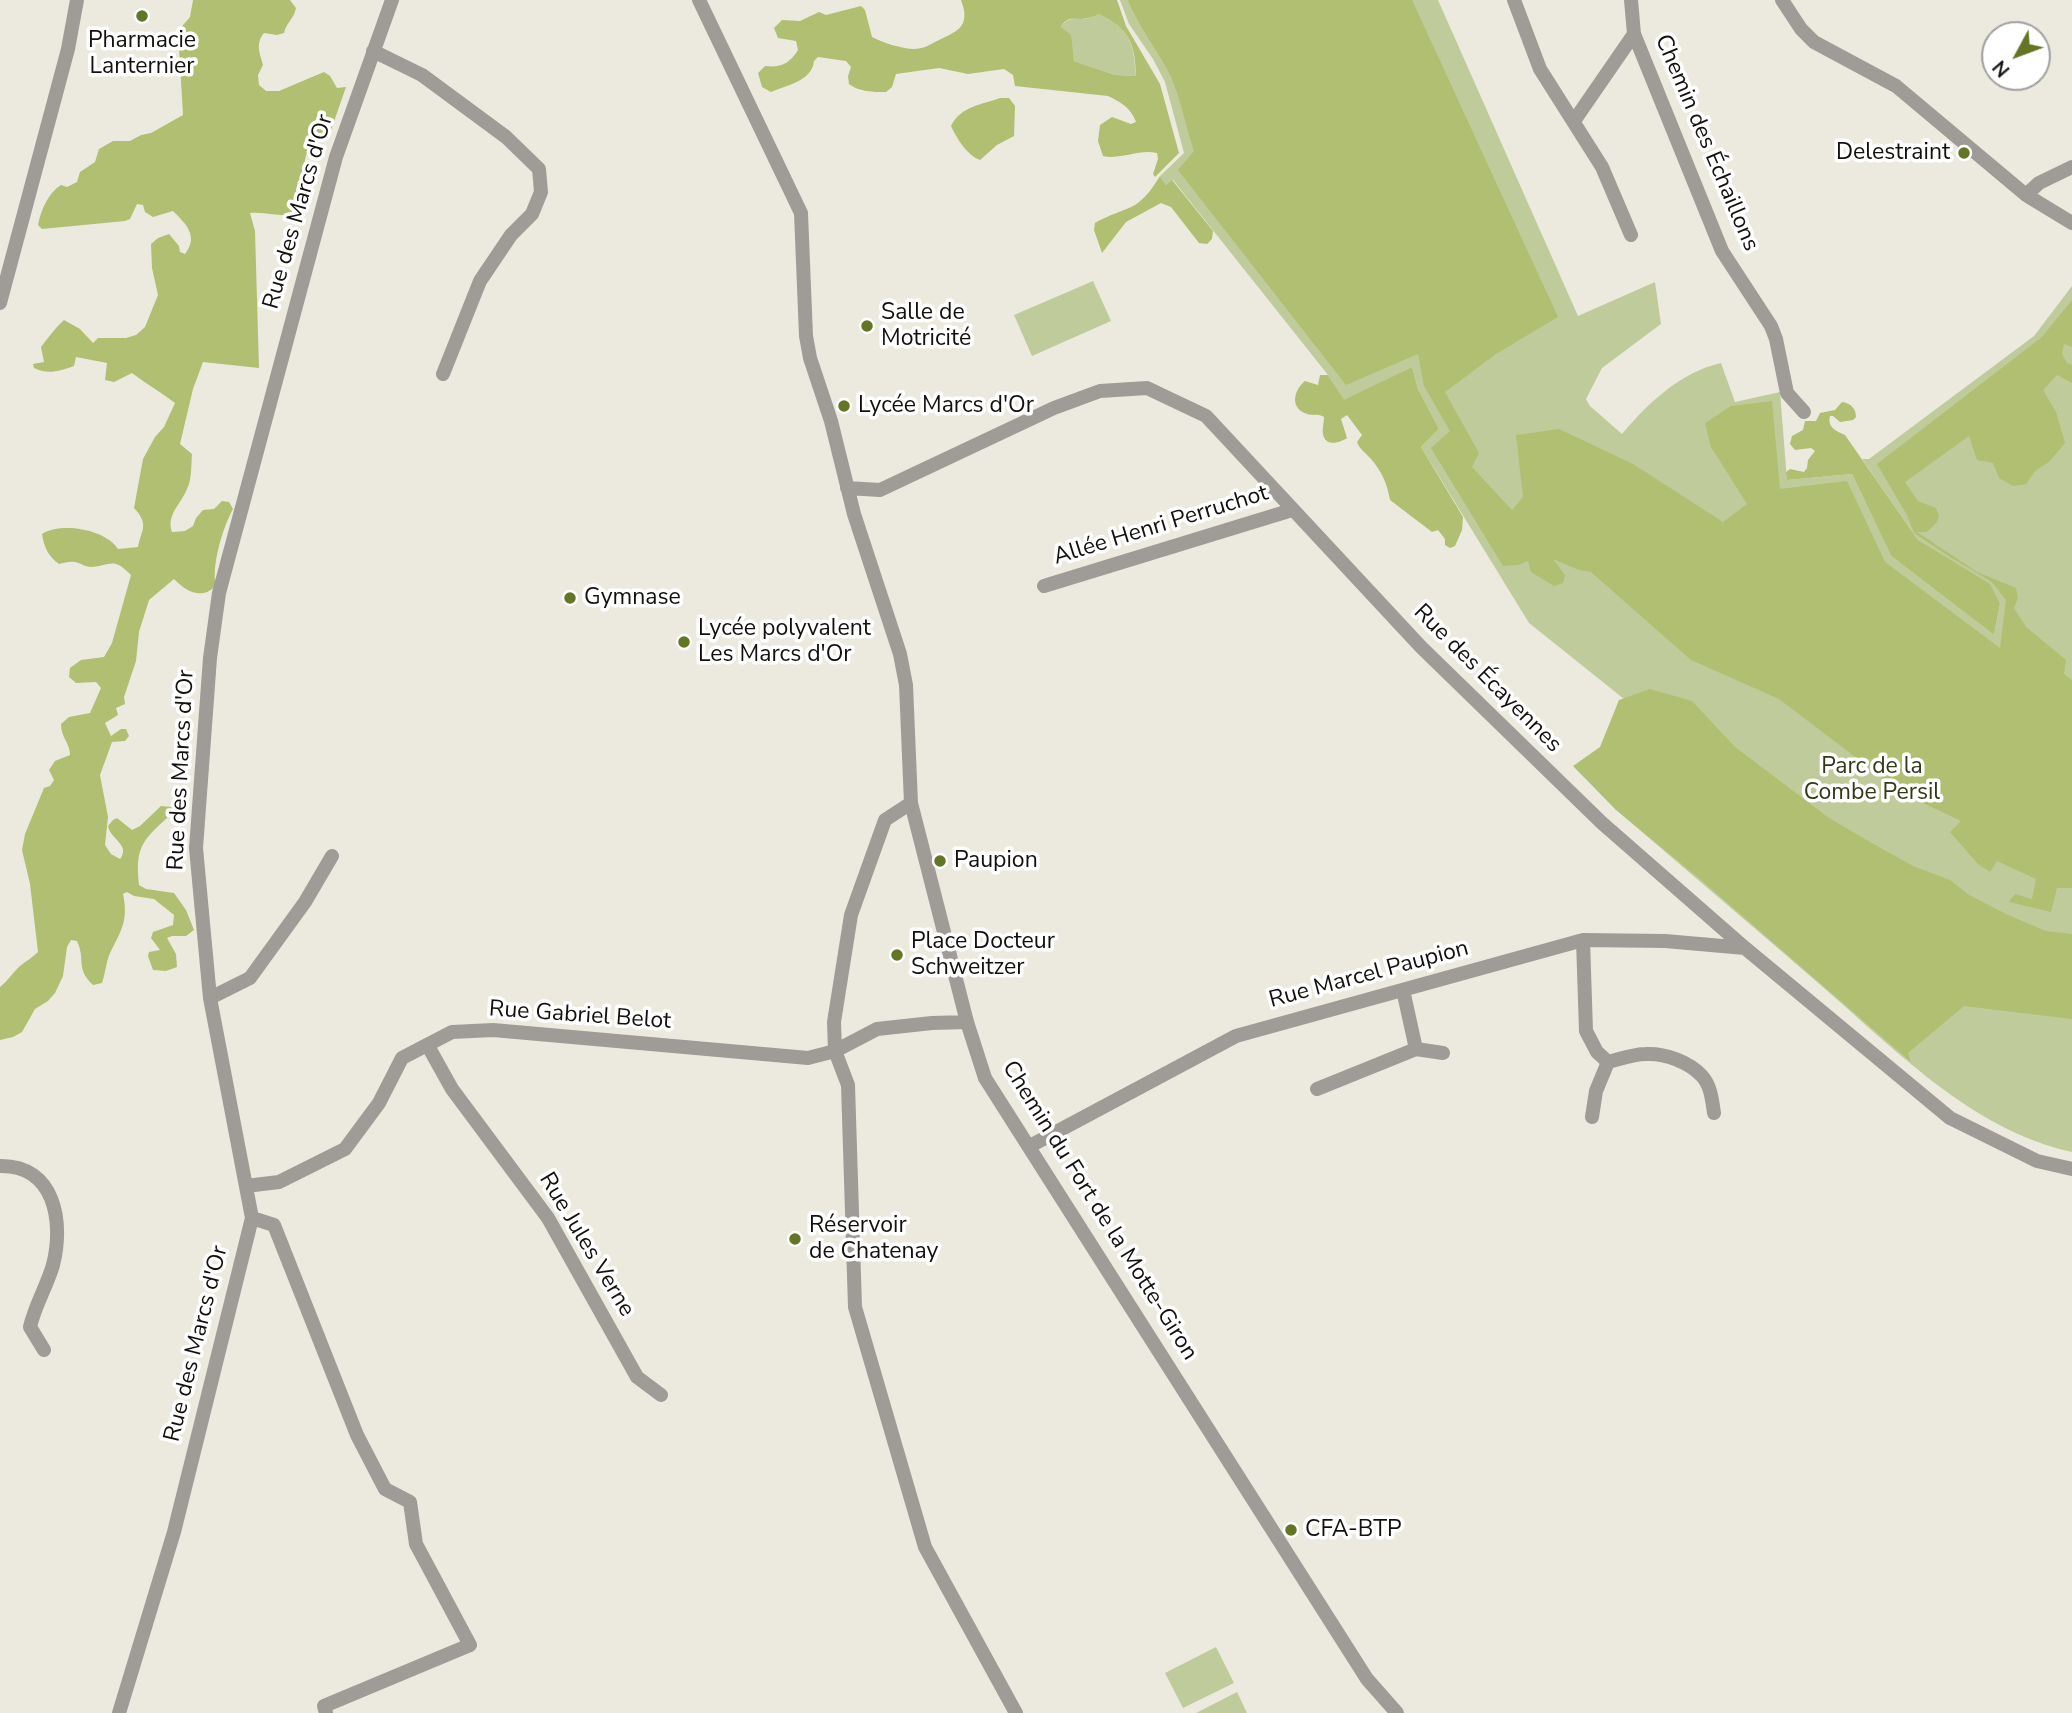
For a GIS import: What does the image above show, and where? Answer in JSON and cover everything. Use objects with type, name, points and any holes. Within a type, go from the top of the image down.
[{"type":"street","points":[[0,303],[68,49],[77,0]]},
{"type":"street","name":"Rue des Marcs d'Or","points":[[119,1713],[174,1532],[252,1217],[210,998],[195,848],[210,659],[219,593],[335,157],[392,0]]},
{"type":"street","name":"Chemin du Fort de la Motte-Giron","points":[[699,0],[801,213],[806,336],[810,358],[831,421],[847,488],[900,654],[906,685],[911,803],[967,1022],[985,1078],[1367,1679],[1397,1713]]},
{"type":"street","points":[[1514,0],[1540,69],[1602,167],[1631,235]]},
{"type":"street","name":"Chemin des Échaillons","points":[[1631,0],[1634,34],[1722,251],[1771,327],[1787,393],[1804,412]]},
{"type":"street","points":[[1782,0],[1801,29],[1814,42],[1896,86],[2026,195],[2072,223]]},
{"type":"street","points":[[1574,121],[1634,34]]},
{"type":"street","points":[[373,51],[422,75],[506,137],[539,169],[541,192],[532,214],[511,235],[480,281],[443,374]]},
{"type":"street","points":[[2026,195],[2039,183],[2072,167]]},
{"type":"street","name":"Rue des Écayennes","points":[[847,488],[880,490],[1054,408],[1100,391],[1147,388],[1206,416],[1421,647],[1602,823],[1745,948],[1950,1118],[2037,1161],[2072,1169]]},
{"type":"street","name":"Allée Henri Perruchot","points":[[1044,586],[1292,510]]},
{"type":"street","points":[[911,803],[885,820],[852,915],[834,1022],[835,1051],[848,1085],[855,1307],[925,1546],[1016,1713]]},
{"type":"street","points":[[210,998],[250,978],[305,902],[332,856]]},
{"type":"street","points":[[1583,940],[1586,1031],[1597,1052],[1608,1062]]},
{"type":"street","name":"Rue Marcel Paupion","points":[[1030,1146],[1236,1036],[1583,940],[1665,941],[1745,948]]},
{"type":"street","points":[[1403,990],[1416,1049]]},
{"type":"street","name":"Rue Gabriel Belot","points":[[246,1186],[279,1182],[345,1149],[379,1103],[402,1058],[452,1032],[494,1030],[808,1058],[835,1051],[877,1029],[967,1022]]},
{"type":"street","name":"Rue Jules Verne","points":[[428,1046],[452,1088],[548,1218],[637,1377],[661,1395]]},
{"type":"street","points":[[1317,1089],[1416,1049],[1443,1053]]},
{"type":"street","points":[[1608,1062],[1644,1054],[1662,1054],[1684,1063],[1703,1077],[1711,1093],[1714,1113]]},
{"type":"street","points":[[1592,1117],[1596,1091],[1608,1062]]},
{"type":"street","points":[[0,1166],[22,1169],[34,1175],[46,1187],[54,1202],[54,1258],[30,1327],[44,1350]]},
{"type":"street","points":[[252,1217],[274,1225],[357,1435],[385,1489],[410,1502],[416,1544],[470,1646],[324,1706],[326,1713]]},
{"type":"green space","points":[[193,0],[290,0],[296,8],[284,33],[264,33],[260,41],[263,65],[258,75],[259,85],[266,91],[279,91],[324,72],[330,76],[337,88],[346,87],[329,136],[316,134],[305,158],[305,186],[310,189],[309,211],[287,216],[250,213],[255,231],[259,368],[203,362],[193,389],[180,444],[192,454],[191,476],[171,520],[171,526],[172,532],[185,531],[193,526],[203,510],[214,509],[222,501],[229,502],[233,509],[219,547],[215,568],[216,586],[205,593],[194,593],[174,579],[149,600],[139,632],[136,661],[124,697],[125,704],[116,708],[118,715],[105,723],[111,736],[121,729],[126,729],[129,736],[125,741],[112,742],[100,775],[108,817],[105,845],[111,854],[120,859],[123,854],[122,846],[108,826],[113,820],[117,818],[132,830],[161,806],[172,807],[172,813],[148,836],[140,851],[139,885],[146,889],[174,893],[186,910],[194,930],[186,936],[167,938],[176,954],[177,967],[166,971],[153,970],[149,952],[160,950],[151,938],[153,932],[173,925],[174,915],[154,899],[134,896],[127,892],[123,894],[124,923],[108,957],[102,983],[93,985],[84,974],[77,941],[71,940],[67,947],[63,976],[55,993],[35,1009],[22,1032],[0,1040],[0,987],[38,952],[30,884],[22,850],[25,834],[44,788],[50,786],[54,780],[49,770],[55,761],[70,755],[61,724],[69,717],[90,713],[101,688],[96,682],[76,683],[69,677],[70,668],[81,660],[104,657],[112,643],[131,575],[115,564],[91,567],[73,562],[59,564],[47,551],[42,534],[50,530],[71,528],[93,532],[112,542],[118,549],[138,547],[143,523],[134,508],[143,459],[164,427],[175,403],[132,373],[114,382],[105,380],[107,363],[76,357],[74,366],[49,372],[34,368],[33,364],[44,362],[41,347],[64,320],[80,329],[93,343],[98,338],[126,338],[136,335],[145,327],[158,295],[152,268],[151,244],[169,234],[179,246],[180,252],[185,254],[191,242],[189,231],[173,211],[153,217],[145,212],[143,205],[137,204],[130,219],[125,221],[42,229],[38,225],[43,208],[52,193],[61,185],[67,187],[77,182],[80,172],[95,162],[99,149],[113,141],[130,141],[151,133],[183,115],[178,31],[190,17]]},
{"type":"green space","points":[[961,0],[1117,0],[1126,26],[1160,84],[1179,153],[1155,177],[1153,174],[1158,159],[1157,153],[1103,156],[1098,141],[1100,125],[1112,117],[1131,124],[1136,122],[1125,106],[1108,96],[1015,86],[1013,75],[1004,69],[968,74],[939,68],[896,74],[892,87],[886,92],[871,92],[849,84],[851,67],[846,61],[818,57],[804,78],[771,92],[762,87],[758,73],[765,66],[784,64],[798,50],[796,41],[778,38],[774,28],[782,20],[800,21],[819,12],[826,15],[861,6],[865,10],[872,37],[897,46],[917,49],[957,30],[963,22],[964,9]],"holes":[[[1099,14],[1124,31],[1132,45],[1136,76],[1115,75],[1074,61],[1071,35],[1061,27],[1063,24],[1069,19],[1086,19]]]},
{"type":"green space","name":"Parc de la Combe Persil","points":[[1120,0],[1438,0],[1578,316],[1655,282],[1661,324],[1602,368],[1586,399],[1590,406],[1622,434],[1666,390],[1706,367],[1721,363],[1735,402],[1780,392],[1787,480],[1852,474],[1891,556],[1994,635],[2000,604],[1949,561],[1918,540],[1862,459],[1869,459],[2034,336],[2072,286],[2072,1152],[2035,1141],[2000,1125],[1935,1083],[1615,809],[1657,719],[1624,699],[1529,623],[1421,447],[1439,429],[1418,389],[1412,367],[1344,401],[1328,375],[1173,180],[1166,185],[1160,176],[1184,153],[1165,82],[1129,24]]},
{"type":"green space","points":[[1128,0],[1412,0],[1558,317],[1496,354],[1445,392],[1479,453],[1472,467],[1512,510],[1523,497],[1516,435],[1559,429],[1633,464],[1723,522],[1747,504],[1711,447],[1705,423],[1731,406],[1772,401],[1780,489],[1847,481],[1885,562],[2000,648],[2006,600],[1992,582],[1914,533],[1907,515],[1877,464],[2042,337],[2072,300],[2072,347],[2064,344],[2062,354],[2067,363],[2072,365],[2072,383],[2057,375],[2043,390],[2056,412],[2065,443],[2049,462],[2035,471],[2026,484],[2013,486],[1999,478],[1993,463],[1977,460],[1969,436],[1905,482],[1918,501],[1936,508],[1939,516],[1927,532],[1917,532],[1977,572],[2016,588],[2018,598],[2014,608],[2026,627],[2066,660],[2064,674],[2072,680],[2072,888],[2057,888],[2051,912],[2009,902],[2015,894],[2032,899],[2036,879],[1997,861],[1990,872],[1978,864],[1950,832],[1961,821],[1904,794],[1779,699],[1691,660],[1591,572],[1553,559],[1565,575],[1563,583],[1554,586],[1531,572],[1528,561],[1503,566],[1431,448],[1450,431],[1424,386],[1418,354],[1346,385],[1178,170],[1194,151],[1181,104],[1171,77]]},
{"type":"green space","points":[[1098,13],[1124,31],[1131,45],[1136,76],[1115,75],[1074,61],[1072,49],[1061,27],[1069,20],[1090,18]]},
{"type":"green space","points":[[1000,98],[1009,98],[1015,106],[1014,136],[997,145],[980,160],[963,146],[951,126],[966,110]]},
{"type":"green space","points":[[1160,176],[1166,185],[1172,180],[1213,231],[1212,239],[1207,244],[1199,243],[1171,207],[1161,203],[1126,222],[1102,253],[1094,230],[1095,223],[1138,203]]},
{"type":"green space","points":[[1093,281],[1111,321],[1032,356],[1014,315]]},
{"type":"green space","points":[[1412,367],[1418,389],[1439,429],[1421,447],[1463,517],[1462,530],[1455,546],[1450,548],[1445,545],[1445,539],[1438,530],[1432,532],[1390,500],[1381,473],[1357,442],[1362,435],[1347,415],[1341,419],[1347,438],[1330,442],[1323,434],[1324,417],[1301,411],[1295,399],[1305,381],[1318,385],[1320,375],[1328,375],[1344,400]]},
{"type":"green space","points":[[1842,402],[1852,407],[1856,417],[1840,422],[1830,416],[1831,426],[1845,435],[1918,540],[1990,584],[2000,604],[1994,635],[1891,556],[1852,474],[1787,480],[1786,472],[1790,469],[1804,472],[1815,451],[1811,448],[1795,450],[1790,444],[1792,436],[1803,430],[1805,421],[1816,421],[1820,413],[1835,410]]},
{"type":"green space","points":[[1650,689],[1692,701],[1735,747],[1829,818],[1870,842],[1913,866],[1950,880],[1969,895],[2008,915],[2046,931],[2072,934],[2072,1019],[1964,1006],[1908,1053],[1911,1062],[1615,809],[1573,766],[1600,747],[1619,700]]},
{"type":"green space","points":[[1216,1647],[1234,1683],[1183,1708],[1165,1673]]},
{"type":"green space","points":[[1237,1692],[1247,1713],[1196,1713]]},
{"type":"place","name":"Pharmacie Lanternier","points":[[142,16]]},
{"type":"place","name":"Delestraint","points":[[1964,153]]},
{"type":"place","name":"Salle de Motricité","points":[[867,326]]},
{"type":"place","name":"Lycée Marcs d'Or","points":[[844,406]]},
{"type":"place","name":"Gymnase","points":[[570,598]]},
{"type":"place","name":"Lycée polyvalent Les Marcs d'Or","points":[[684,642]]},
{"type":"place","name":"Paupion","points":[[940,861]]},
{"type":"place","name":"Place Docteur Schweitzer","points":[[897,955]]},
{"type":"place","name":"Réservoir de Chatenay","points":[[795,1239]]},
{"type":"place","name":"CFA-BTP","points":[[1291,1530]]}]
